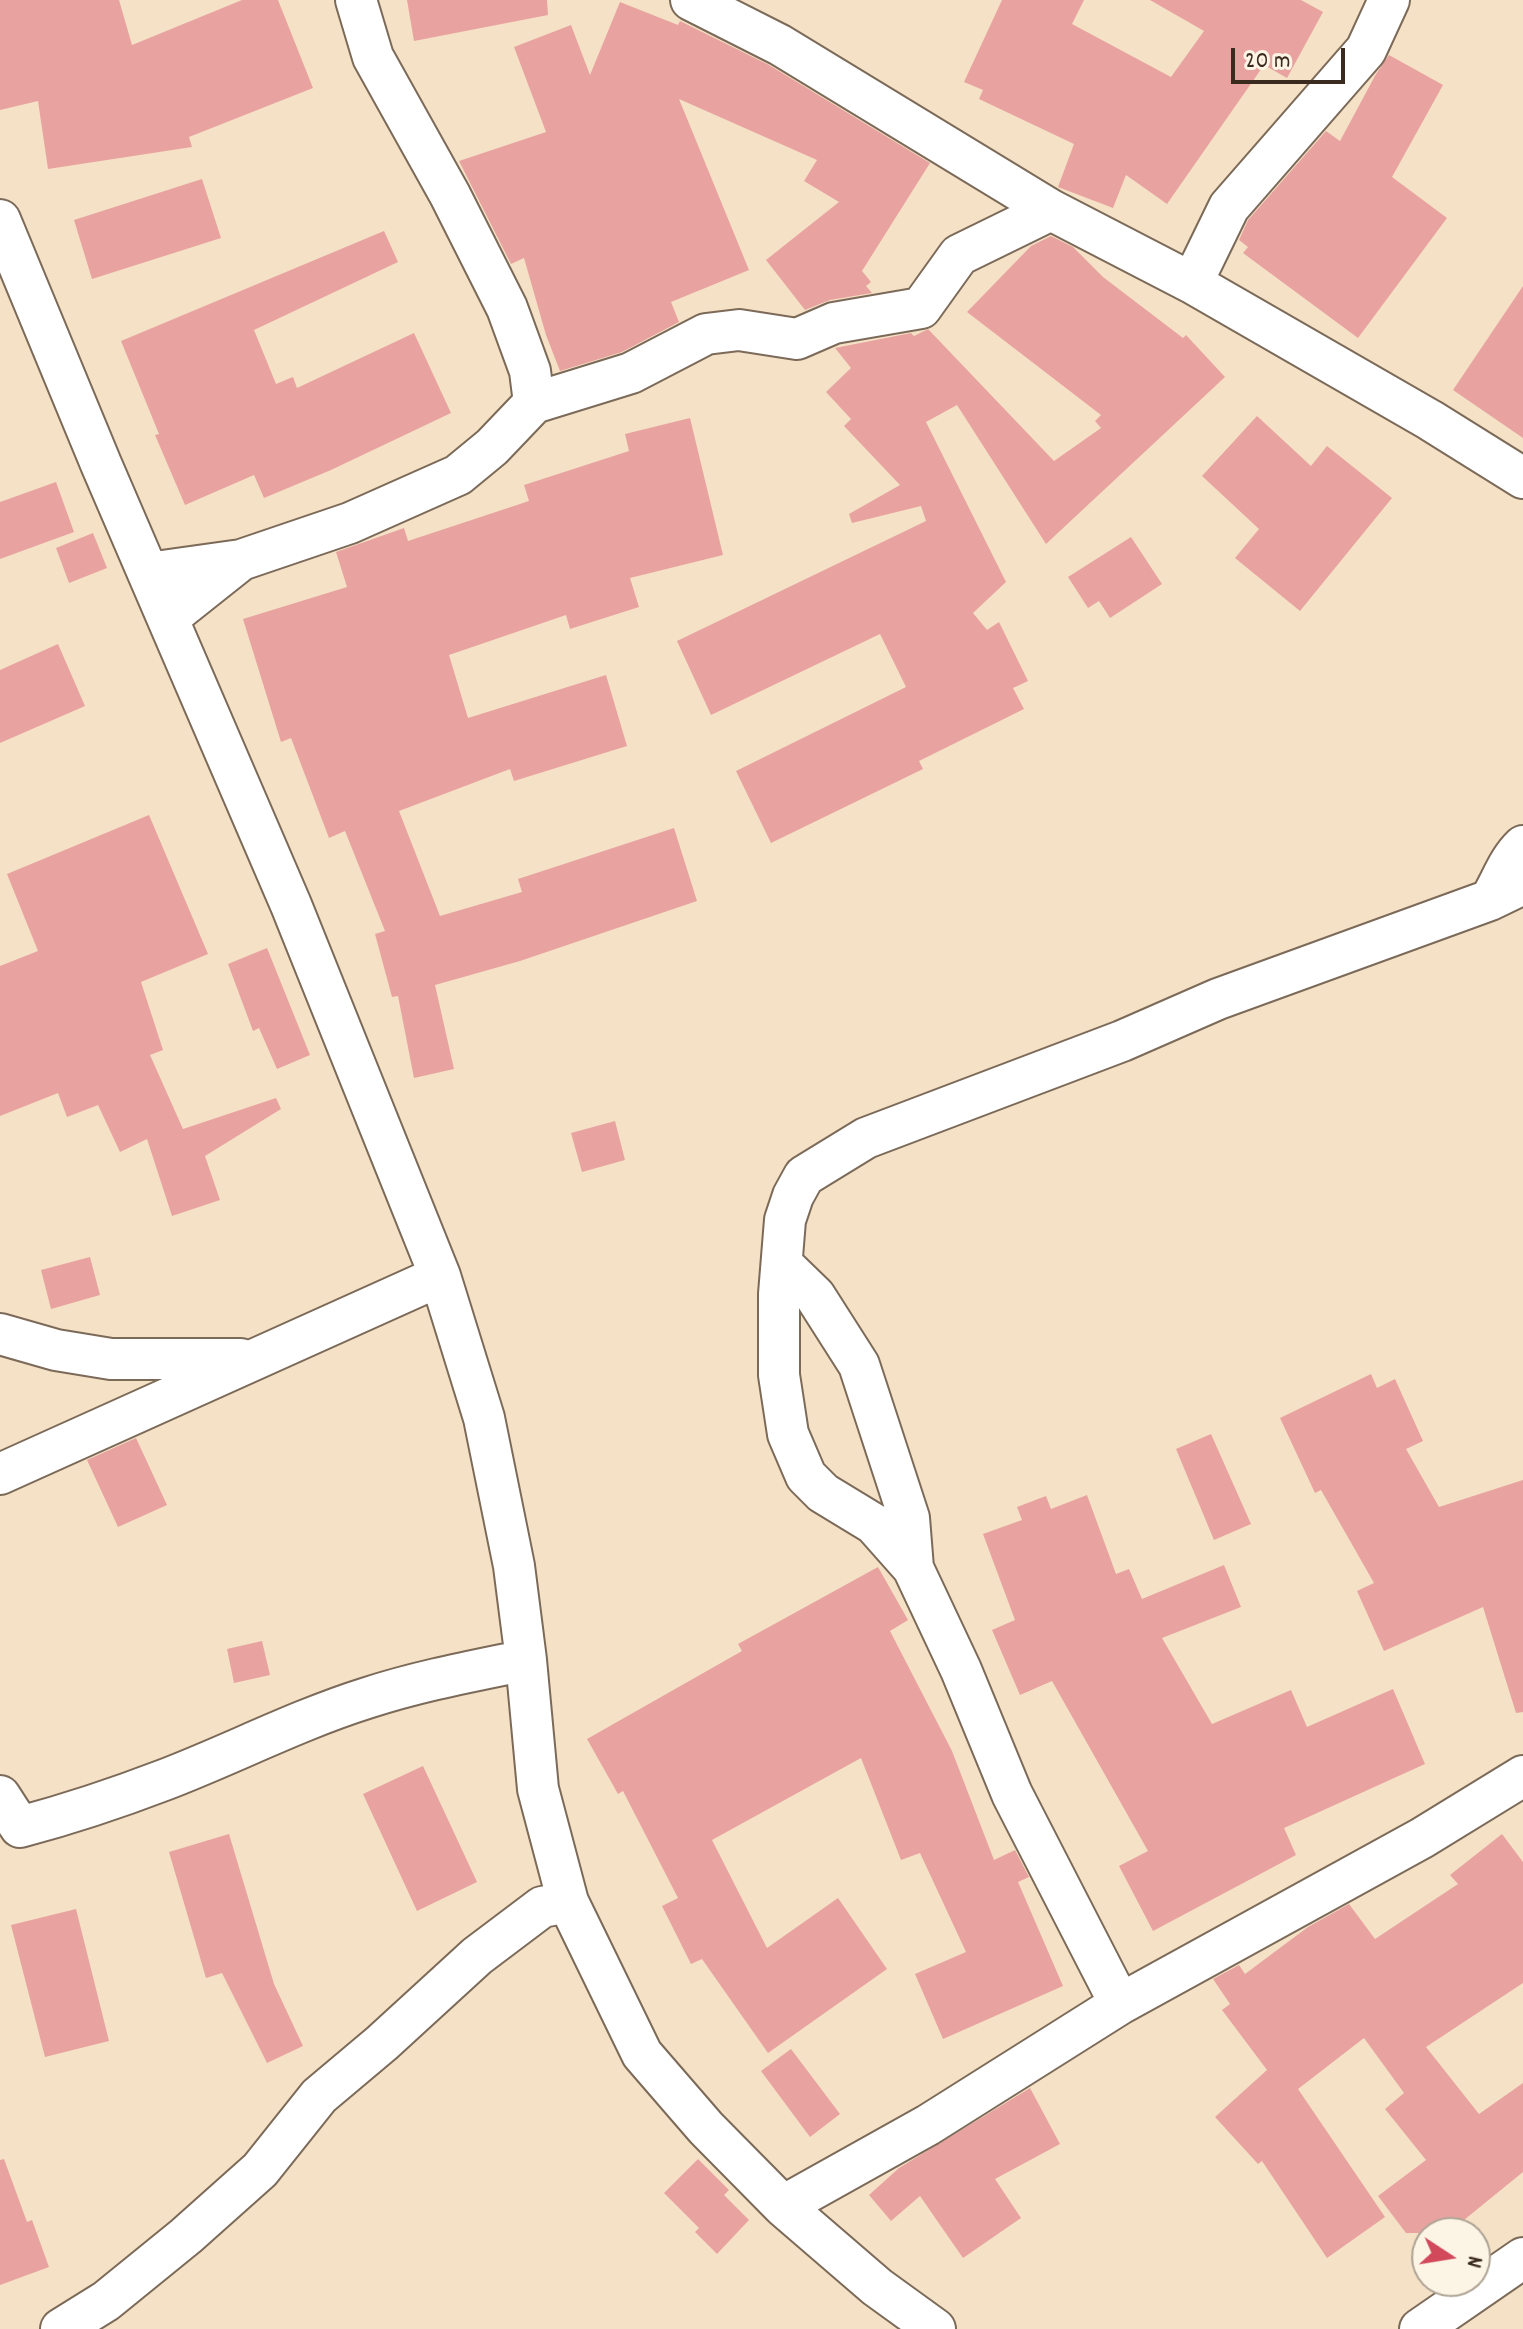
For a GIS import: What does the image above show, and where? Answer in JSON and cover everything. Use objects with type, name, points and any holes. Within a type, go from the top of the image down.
[{"type":"street","points":[[356,0],[373,57],[450,195],[507,308],[530,371],[534,403]]},
{"type":"street","points":[[691,0],[780,45],[1051,210],[1192,283],[1430,420],[1523,478]]},
{"type":"street","points":[[1192,283],[1229,207],[1366,50],[1389,0]]},
{"type":"street","points":[[148,573],[241,560],[350,523],[458,475],[492,447],[534,403],[631,373],[706,334],[739,330],[797,339],[834,323],[921,308],[959,255],[1051,210]]},
{"type":"street","points":[[0,220],[291,905],[440,1276],[484,1418],[514,1566],[538,1789],[568,1902],[642,2054],[706,2128],[783,2206],[877,2287],[935,2329]]},
{"type":"street","points":[[168,618],[241,560]]},
{"type":"street","points":[[1120,2004],[1012,1794],[961,1670],[913,1568],[874,1524],[823,1493],[806,1476],[788,1434],[779,1375],[785,1220],[793,1196],[804,1176],[866,1138],[1122,1041],[1218,999],[1507,892],[1506,874],[1513,856],[1523,846]]},
{"type":"street","points":[[782,1264],[815,1296],[859,1365],[909,1518],[913,1568]]},
{"type":"street","points":[[0,1474],[440,1276]]},
{"type":"street","points":[[0,1334],[56,1350],[111,1359],[257,1359]]},
{"type":"street","points":[[0,1796],[20,1827],[71,1813],[165,1779],[278,1730],[367,1697],[526,1660]]},
{"type":"street","points":[[783,2206],[928,2125],[1120,2004],[1422,1838],[1523,1776]]},
{"type":"street","points":[[61,2329],[112,2315],[186,2236],[260,2170],[319,2096],[477,1956],[542,1907],[568,1902]]},
{"type":"street","points":[[1420,2329],[1523,2258]]},
{"type":"building","points":[[0,0],[119,0],[132,45],[242,0],[278,0],[313,88],[189,137],[192,147],[48,169],[38,101],[0,110]]},
{"type":"building","points":[[407,0],[547,0],[548,15],[414,41]]},
{"type":"building","points":[[1002,0],[1084,0],[1072,24],[1171,77],[1204,31],[1150,0],[1301,0],[1323,12],[1287,78],[1264,65],[1167,204],[1126,175],[1113,208],[1058,187],[1074,144],[979,99],[983,90],[964,82]]},
{"type":"building","points":[[620,2],[678,25],[680,21],[769,65],[930,163],[862,271],[871,282],[866,286],[872,293],[830,300],[805,310],[766,260],[839,202],[804,181],[817,160],[679,99],[749,270],[671,302],[679,322],[622,352],[560,371],[546,335],[524,258],[511,264],[459,161],[546,132],[514,47],[571,25],[590,75]]},
{"type":"building","points":[[1389,55],[1443,85],[1392,177],[1447,218],[1358,338],[1243,253],[1248,247],[1239,240],[1248,220],[1326,131],[1340,141]]},
{"type":"building","points":[[202,179],[221,238],[92,279],[74,220]]},
{"type":"building","points":[[384,231],[398,262],[254,330],[276,384],[293,377],[297,388],[414,333],[451,413],[264,498],[254,475],[185,505],[155,435],[159,434],[121,341]]},
{"type":"building","points":[[1051,236],[1073,247],[1103,277],[1183,338],[1186,335],[1225,377],[1046,544],[957,405],[926,422],[1006,582],[973,613],[987,630],[999,622],[1028,681],[1013,688],[1024,709],[919,761],[923,769],[771,843],[736,771],[906,687],[880,634],[711,715],[677,641],[926,521],[921,506],[852,523],[849,514],[900,485],[844,426],[851,419],[826,392],[851,368],[835,348],[911,333],[914,336],[928,329],[1054,461],[1101,428],[1095,421],[1101,415],[967,312],[1031,246]]},
{"type":"building","points":[[1523,286],[1523,438],[1453,390]]},
{"type":"building","points":[[1257,416],[1311,466],[1327,446],[1392,498],[1300,611],[1235,558],[1259,529],[1202,476]]},
{"type":"building","points":[[690,418],[723,555],[630,578],[639,607],[570,629],[566,615],[449,655],[468,718],[606,675],[627,746],[514,781],[510,769],[399,811],[440,916],[522,892],[518,879],[674,828],[697,901],[520,961],[435,985],[454,1069],[414,1078],[398,996],[392,997],[375,934],[385,931],[345,831],[329,838],[291,738],[281,742],[243,619],[347,587],[336,552],[404,528],[408,541],[529,501],[524,485],[629,451],[625,434]]},
{"type":"building","points":[[56,482],[74,532],[0,559],[0,502]]},
{"type":"building","points":[[93,533],[107,568],[69,583],[56,548]]},
{"type":"building","points":[[1131,537],[1162,584],[1110,618],[1099,601],[1088,608],[1068,577]]},
{"type":"building","points":[[58,644],[85,706],[0,743],[0,670]]},
{"type":"building","points":[[149,815],[208,954],[141,982],[163,1050],[150,1055],[183,1129],[276,1098],[281,1109],[205,1156],[220,1200],[172,1216],[147,1139],[120,1152],[98,1105],[67,1117],[58,1093],[0,1116],[0,966],[38,951],[7,874]]},
{"type":"building","points":[[267,948],[310,1055],[277,1069],[259,1028],[253,1031],[228,964]]},
{"type":"building","points":[[615,1121],[625,1160],[582,1172],[571,1133]]},
{"type":"building","points":[[90,1257],[100,1295],[51,1309],[41,1270]]},
{"type":"building","points":[[1371,1374],[1377,1388],[1395,1379],[1423,1441],[1406,1449],[1439,1507],[1523,1480],[1523,1712],[1516,1713],[1483,1607],[1384,1651],[1357,1591],[1374,1583],[1321,1490],[1315,1493],[1280,1418]]},
{"type":"building","points":[[1211,1434],[1251,1524],[1214,1540],[1176,1449]]},
{"type":"building","points":[[136,1438],[167,1505],[118,1527],[87,1460]]},
{"type":"building","points":[[1087,1495],[1116,1574],[1129,1569],[1142,1599],[1224,1565],[1241,1607],[1162,1638],[1212,1724],[1291,1690],[1307,1727],[1393,1689],[1425,1764],[1284,1828],[1296,1855],[1153,1931],[1119,1866],[1148,1851],[1052,1681],[1020,1695],[992,1630],[1015,1620],[983,1534],[1022,1520],[1017,1507],[1046,1496],[1051,1509]]},
{"type":"building","points":[[878,1567],[908,1620],[890,1631],[952,1751],[994,1860],[1015,1850],[1029,1877],[1018,1882],[1063,1986],[943,2039],[915,1974],[966,1952],[920,1853],[901,1860],[861,1758],[712,1840],[767,1948],[838,1898],[887,1969],[768,2053],[702,1959],[691,1964],[662,1906],[678,1898],[623,1791],[618,1794],[587,1739],[742,1651],[738,1644]]},
{"type":"building","points":[[262,1641],[270,1675],[234,1683],[227,1649]]},
{"type":"building","points":[[423,1766],[477,1882],[417,1911],[363,1794]]},
{"type":"building","points":[[229,1834],[274,1984],[303,2046],[267,2063],[222,1973],[206,1978],[169,1852]]},
{"type":"building","points":[[1502,1834],[1523,1862],[1523,1983],[1426,2047],[1479,2114],[1523,2083],[1523,2172],[1468,2217],[1411,2217],[1411,2233],[1406,2233],[1378,2196],[1426,2160],[1385,2109],[1404,2093],[1364,2038],[1298,2089],[1385,2217],[1327,2258],[1262,2161],[1258,2164],[1215,2117],[1267,2070],[1222,2010],[1230,2004],[1213,1979],[1239,1965],[1245,1974],[1308,1927],[1349,1904],[1375,1939],[1458,1884],[1450,1875]]},
{"type":"building","points":[[76,1909],[109,2041],[45,2057],[11,1925]]},
{"type":"building","points":[[791,2049],[840,2114],[810,2137],[761,2071]]},
{"type":"building","points":[[1030,2088],[1060,2144],[995,2179],[1021,2218],[963,2258],[920,2196],[891,2221],[869,2195],[899,2168]]},
{"type":"building","points":[[4,2159],[27,2222],[32,2220],[49,2267],[0,2285],[0,2160]]},
{"type":"building","points":[[698,2159],[729,2190],[724,2195],[749,2220],[717,2254],[695,2232],[699,2228],[664,2193]]}]
